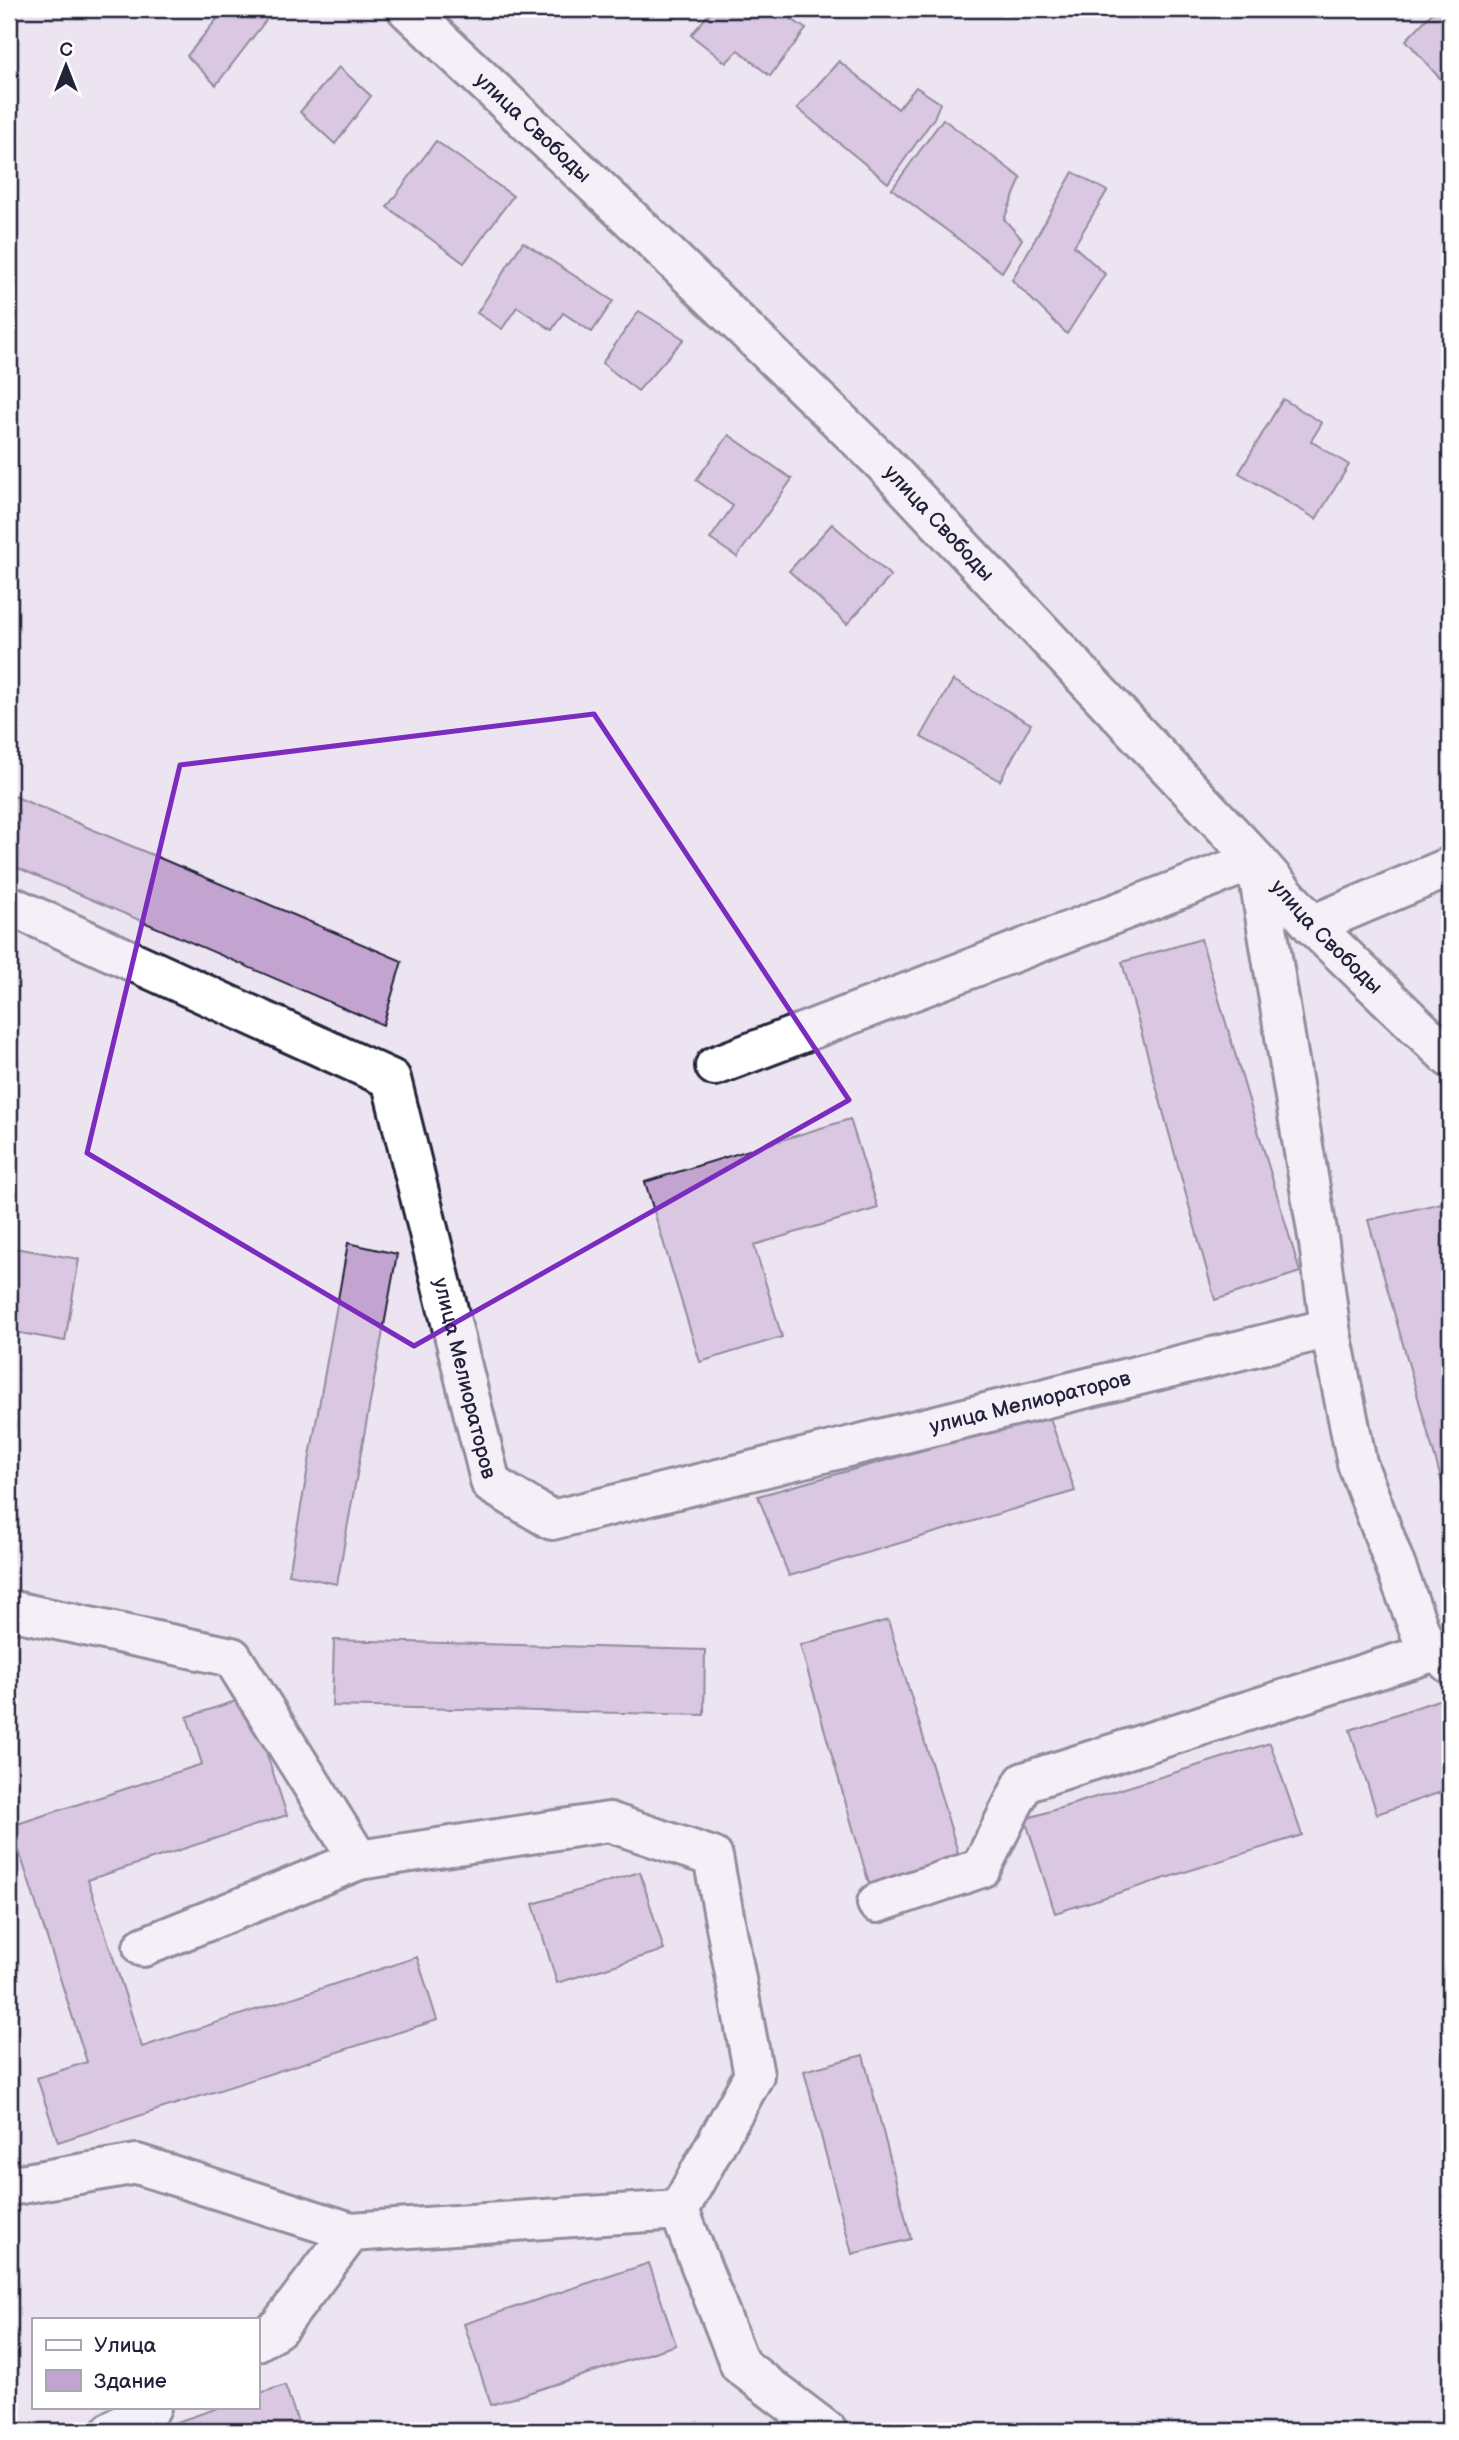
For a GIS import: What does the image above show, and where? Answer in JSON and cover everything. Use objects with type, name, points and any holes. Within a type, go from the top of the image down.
[{"type":"street","name":"улица Свободы","points":[[407,9],[629,217],[883,463],[1256,860],[1312,925],[1450,1058]]},
{"type":"street","points":[[715,1066],[1256,860],[1319,1243],[1330,1328],[1357,1463],[1422,1637],[1443,1658],[1024,1782],[981,1868],[877,1903]]},
{"type":"street","points":[[1312,925],[1450,867]]},
{"type":"street","name":"улица Мелиораторов","points":[[9,905],[391,1079],[491,1484],[552,1520],[1330,1328]]},
{"type":"street","points":[[9,1610],[232,1657],[359,1860]]},
{"type":"street","points":[[143,1947],[359,1860],[609,1822],[713,1857],[754,2075],[679,2210]]},
{"type":"street","points":[[9,2186],[137,2164],[351,2232],[679,2210]]},
{"type":"street","points":[[679,2210],[740,2365],[827,2431]]},
{"type":"street","points":[[259,2340],[278,2328],[351,2232]]},
{"type":"street","points":[[112,2431],[149,2408]]},
{"type":"highlighted area","points":[[594,714],[849,1100],[414,1346],[87,1153],[180,765]]},
{"type":"building","points":[[225,9],[273,11],[216,85],[187,56]]},
{"type":"building","points":[[713,9],[776,9],[806,29],[770,76],[738,50],[726,63],[691,35]]},
{"type":"building","points":[[1436,9],[1450,9],[1450,90],[1406,40]]},
{"type":"building","points":[[839,61],[898,109],[916,87],[940,103],[934,118],[888,183],[797,108]]},
{"type":"building","points":[[339,67],[371,96],[335,144],[300,112]]},
{"type":"building","points":[[943,119],[1021,178],[1004,219],[1022,239],[1002,272],[892,189]]},
{"type":"building","points":[[436,141],[513,196],[464,263],[387,207]]},
{"type":"building","points":[[1073,172],[1107,191],[1074,246],[1105,274],[1067,334],[1012,280]]},
{"type":"building","points":[[523,242],[613,301],[592,332],[563,313],[552,330],[517,307],[502,329],[477,313]]},
{"type":"building","points":[[639,311],[684,339],[638,391],[602,363]]},
{"type":"building","points":[[1283,399],[1322,423],[1311,441],[1349,465],[1316,519],[1239,473]]},
{"type":"building","points":[[729,435],[792,479],[737,557],[710,539],[733,506],[696,480]]},
{"type":"building","points":[[832,524],[891,576],[847,624],[789,571]]},
{"type":"building","points":[[953,680],[1031,724],[1000,781],[921,737]]},
{"type":"building","points":[[9,794],[402,961],[383,1025],[9,864]]},
{"type":"building","points":[[1201,939],[1300,1272],[1215,1300],[1122,962]]},
{"type":"building","points":[[850,1119],[878,1208],[754,1245],[782,1337],[700,1362],[645,1182]]},
{"type":"building","points":[[1450,1201],[1450,1511],[1368,1220]]},
{"type":"building","points":[[348,1243],[397,1254],[337,1584],[289,1574]]},
{"type":"building","points":[[9,1247],[79,1259],[65,1341],[9,1331]]},
{"type":"building","points":[[1049,1415],[1075,1491],[789,1576],[758,1496]]},
{"type":"building","points":[[888,1620],[960,1859],[870,1887],[800,1645]]},
{"type":"building","points":[[334,1640],[705,1650],[704,1715],[332,1706]]},
{"type":"building","points":[[1450,1696],[1450,1789],[1377,1814],[1350,1730]]},
{"type":"building","points":[[248,1697],[287,1815],[88,1880],[142,2047],[417,1957],[437,2020],[58,2142],[37,2078],[87,2062],[11,1826],[202,1764],[187,1717]]},
{"type":"building","points":[[1270,1743],[1302,1835],[1055,1913],[1025,1819]]},
{"type":"building","points":[[640,1872],[664,1950],[557,1983],[533,1904]]},
{"type":"building","points":[[863,2055],[911,2239],[852,2254],[804,2071]]},
{"type":"building","points":[[649,2263],[676,2345],[491,2405],[464,2324]]},
{"type":"building","points":[[285,2385],[301,2431],[150,2431],[218,2408],[259,2408],[259,2393]]}]
